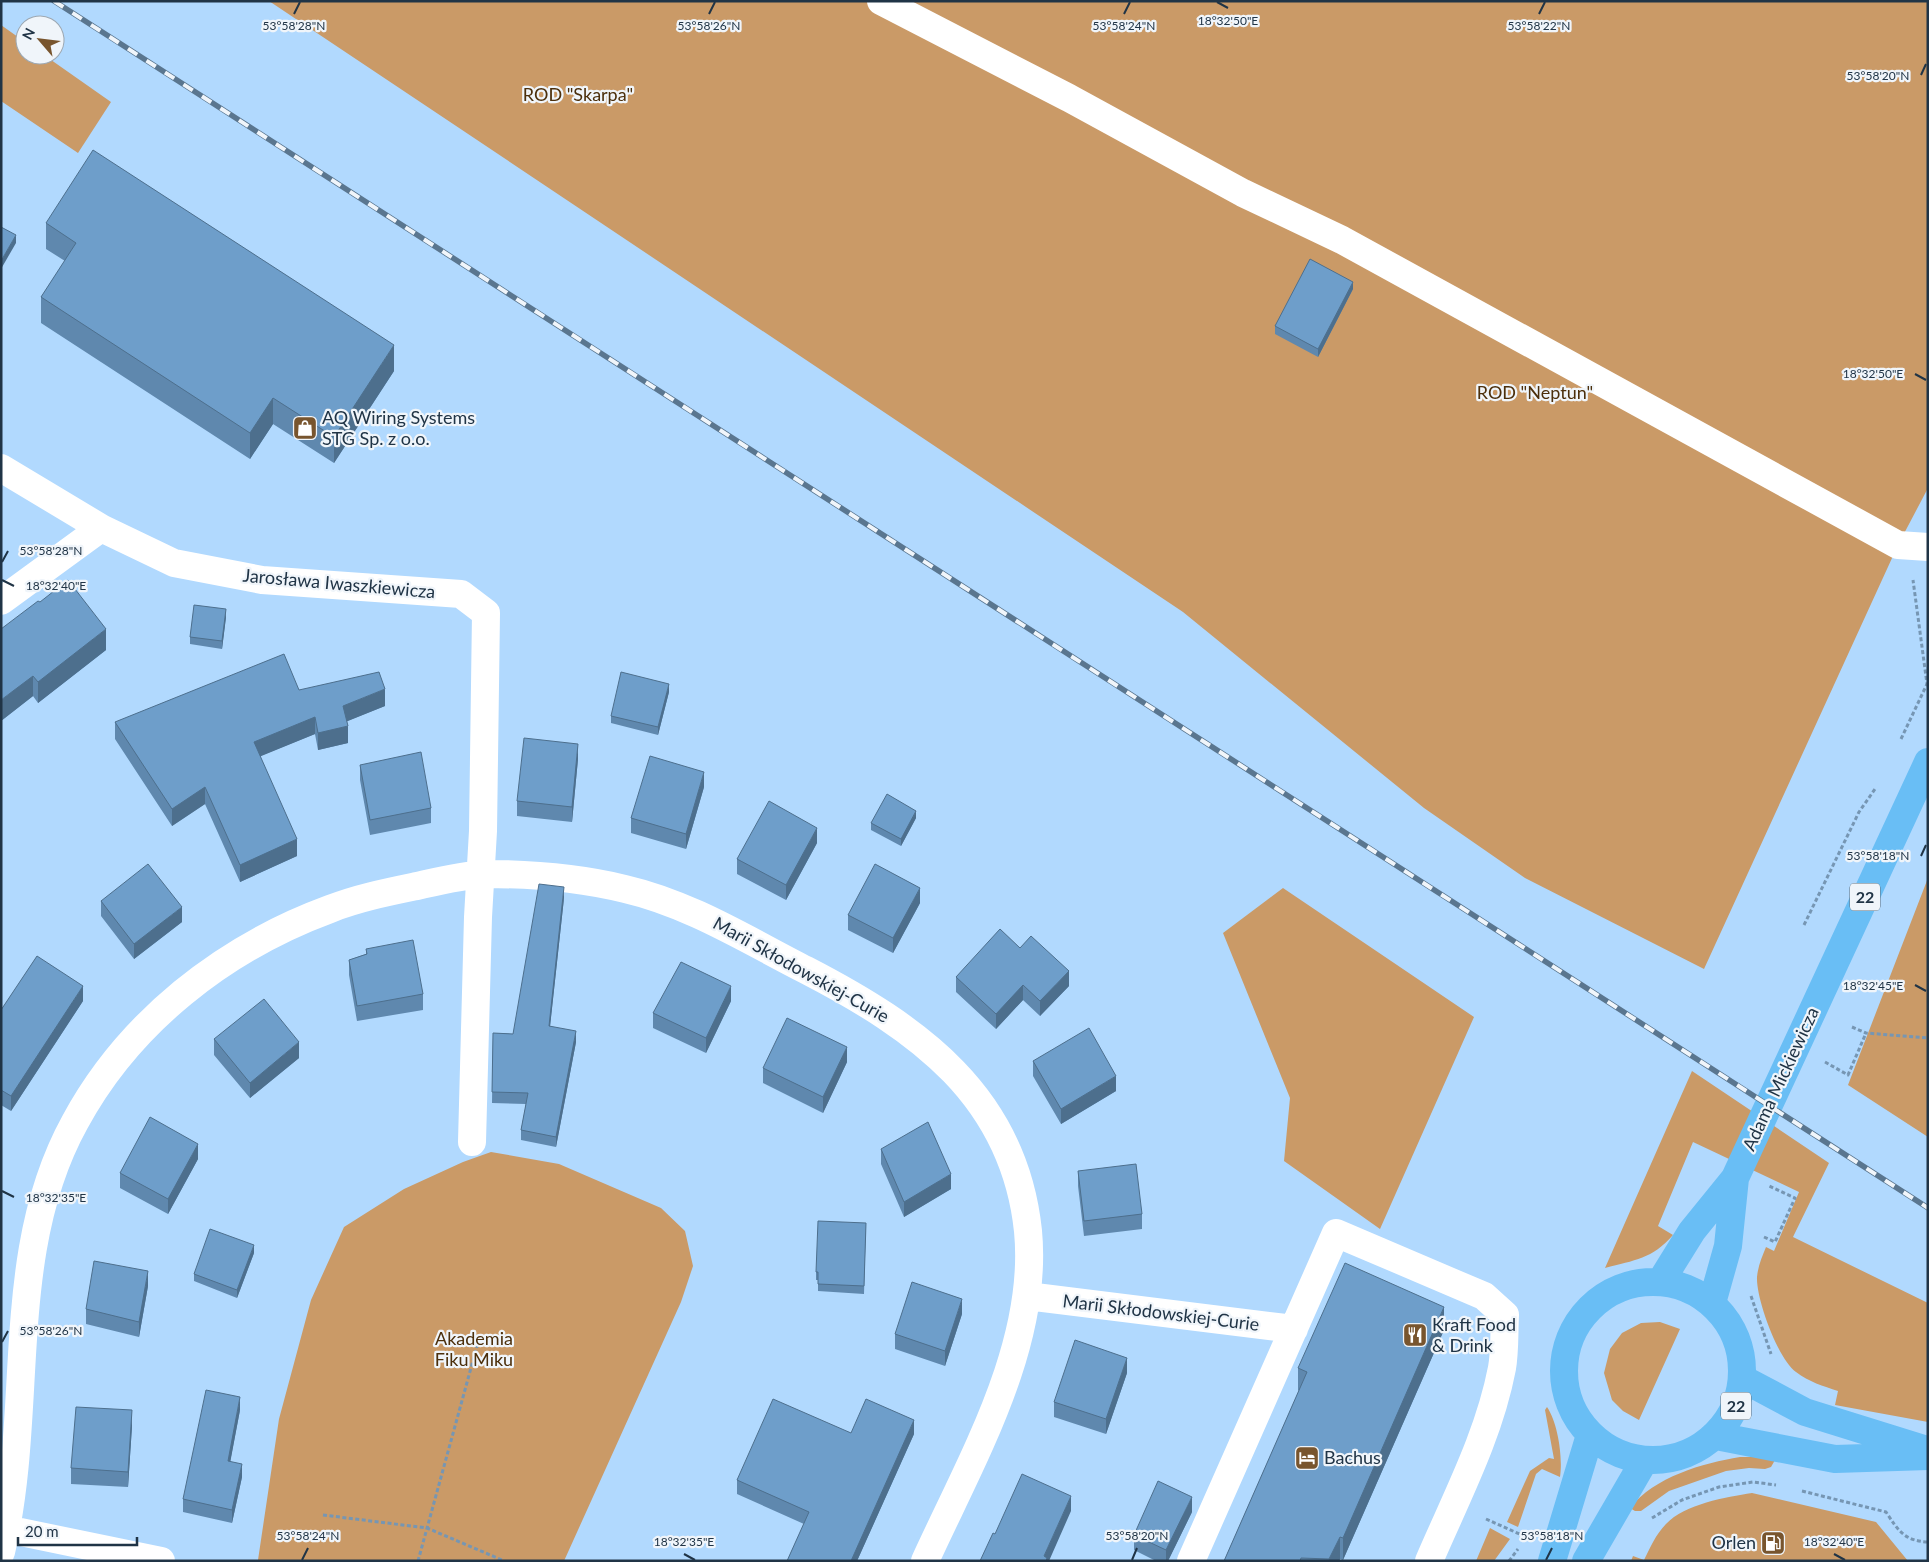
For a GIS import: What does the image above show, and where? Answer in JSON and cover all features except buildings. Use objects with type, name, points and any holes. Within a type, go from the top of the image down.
[{"type":"main road","name":"Adama Mickiewicza","points":[[1661,1282],[1692,1231],[1736,1178],[1802,1031],[1928,762]]},
{"type":"main road","name":"Adama Mickiewicza","points":[[1712,1303],[1728,1246],[1736,1178]]},
{"type":"main road","name":"22","points":[[1661,1282],[1688,1288],[1712,1303],[1727,1318],[1737,1337],[1742,1358],[1743,1379],[1735,1410],[1716,1436],[1683,1456],[1644,1461],[1614,1452],[1590,1435],[1574,1413],[1565,1387],[1564,1360],[1572,1333],[1587,1310],[1609,1293],[1634,1283],[1661,1282]]},
{"type":"main road","points":[[1743,1379],[1805,1412],[1928,1451]]},
{"type":"main road","points":[[1552,1561],[1590,1435]]},
{"type":"main road","points":[[1716,1436],[1835,1459],[1928,1456]]},
{"type":"main road","points":[[1586,1561],[1644,1461]]},
{"type":"street","points":[[880,1],[1069,98],[1243,193],[1342,240],[1898,545],[1927,547]]},
{"type":"street","name":"Jarosława Iwaszkiewicza","points":[[1,468],[101,528],[174,563],[262,580],[461,594],[486,613],[481,874]]},
{"type":"street","points":[[1,601],[101,528]]},
{"type":"street","points":[[472,1142],[478,917],[481,874]]},
{"type":"street","name":"Marii Skłodowskiej-Curie","points":[[3,1537],[17,1446],[27,1283],[39,1215],[58,1157],[74,1123],[98,1084],[121,1053],[146,1026],[179,996],[210,972],[246,949],[330,909],[378,894],[481,874],[561,878],[593,882],[664,900],[696,913],[856,996],[922,1042],[945,1061],[971,1089],[1003,1144],[1016,1176],[1028,1230],[1030,1264],[1028,1296],[1010,1368],[992,1414],[925,1561]]},
{"type":"street","points":[[1190,1561],[1336,1234],[1484,1296],[1505,1315],[1502,1367],[1490,1414],[1476,1455],[1429,1561]]},
{"type":"street","name":"Marii Skłodowskiej-Curie","points":[[1028,1296],[1294,1329]]},
{"type":"street","points":[[3,1537],[161,1561]]},
{"type":"path","points":[[1898,746],[1928,684],[1913,580],[1927,547]]},
{"type":"path","points":[[1804,925],[1859,812],[1875,788]]},
{"type":"path","points":[[1852,1027],[1866,1033],[1928,1038]]},
{"type":"path","points":[[1821,1060],[1848,1076],[1866,1033]]},
{"type":"path","points":[[1759,1235],[1775,1242],[1794,1198],[1764,1184]]},
{"type":"path","points":[[1750,1294],[1772,1357]]},
{"type":"path","points":[[418,1561],[477,1346]]},
{"type":"path","points":[[1648,1519],[1682,1500],[1719,1487],[1753,1482],[1784,1486]]},
{"type":"path","points":[[1801,1490],[1886,1512],[1899,1532],[1908,1538],[1928,1542]]},
{"type":"path","points":[[323,1515],[427,1528],[502,1560]]},
{"type":"path","points":[[1503,1527],[1527,1537]]},
{"type":"green space","name":"ROD \"Neptun\"","points":[[269,1],[1928,1],[1928,488],[1898,545],[1704,969],[1525,878],[1424,808],[1183,612]]},
{"type":"green space","points":[[1,25],[15,35],[15,65],[58,65],[111,102],[78,153],[1,101]]},
{"type":"green space","points":[[1928,878],[1928,1137],[1848,1085]]},
{"type":"green space","points":[[1283,888],[1474,1017],[1380,1229],[1284,1161],[1290,1098],[1223,933]]},
{"type":"green space","points":[[1692,1071],[1829,1163],[1793,1237],[1928,1303],[1928,1422],[1835,1405],[1838,1391],[1816,1383],[1796,1372],[1782,1355],[1764,1313],[1757,1277],[1759,1265],[1766,1247],[1774,1251],[1799,1192],[1693,1142],[1658,1226],[1673,1235],[1658,1249],[1642,1258],[1605,1268]]},
{"type":"green space","name":"Akademia Fiku Miku","points":[[491,1152],[559,1164],[661,1208],[685,1231],[693,1266],[681,1302],[564,1561],[258,1560],[279,1419],[311,1300],[344,1227],[404,1189],[463,1162]]},
{"type":"green space","points":[[1660,1322],[1680,1329],[1639,1420],[1623,1411],[1612,1400],[1604,1373],[1610,1349],[1622,1333],[1641,1323]]},
{"type":"green space","points":[[1547,1407],[1554,1422],[1559,1441],[1560,1477],[1542,1469],[1536,1474],[1518,1527],[1507,1522],[1530,1471],[1549,1458],[1554,1459],[1545,1410]]},
{"type":"green space","points":[[1740,1457],[1760,1457],[1775,1460],[1771,1467],[1765,1469],[1749,1468],[1726,1471],[1669,1491],[1641,1511],[1635,1511],[1630,1508],[1652,1488],[1680,1473],[1711,1463]]},
{"type":"green space","name":"Orlen","points":[[1752,1493],[1876,1522],[1908,1561],[1631,1561],[1633,1556],[1644,1560],[1662,1528],[1684,1511],[1706,1502]]},
{"type":"green space","points":[[1490,1528],[1510,1539],[1494,1561],[1476,1561]]},
{"type":"railway","points":[[54,1],[1928,1208]]},
{"type":"place","name":"AQ Wiring Systems STG Sp. z o.o.","points":[[305,428]]},
{"type":"place","name":"Kraft Food & Drink","points":[[1415,1335]]},
{"type":"place","name":"Bachus","points":[[1307,1458]]},
{"type":"place","name":"Orlen","points":[[1773,1543]]},
{"type":"park label","name":"ROD \"Skarpa\"","points":[[578,95]]}]
